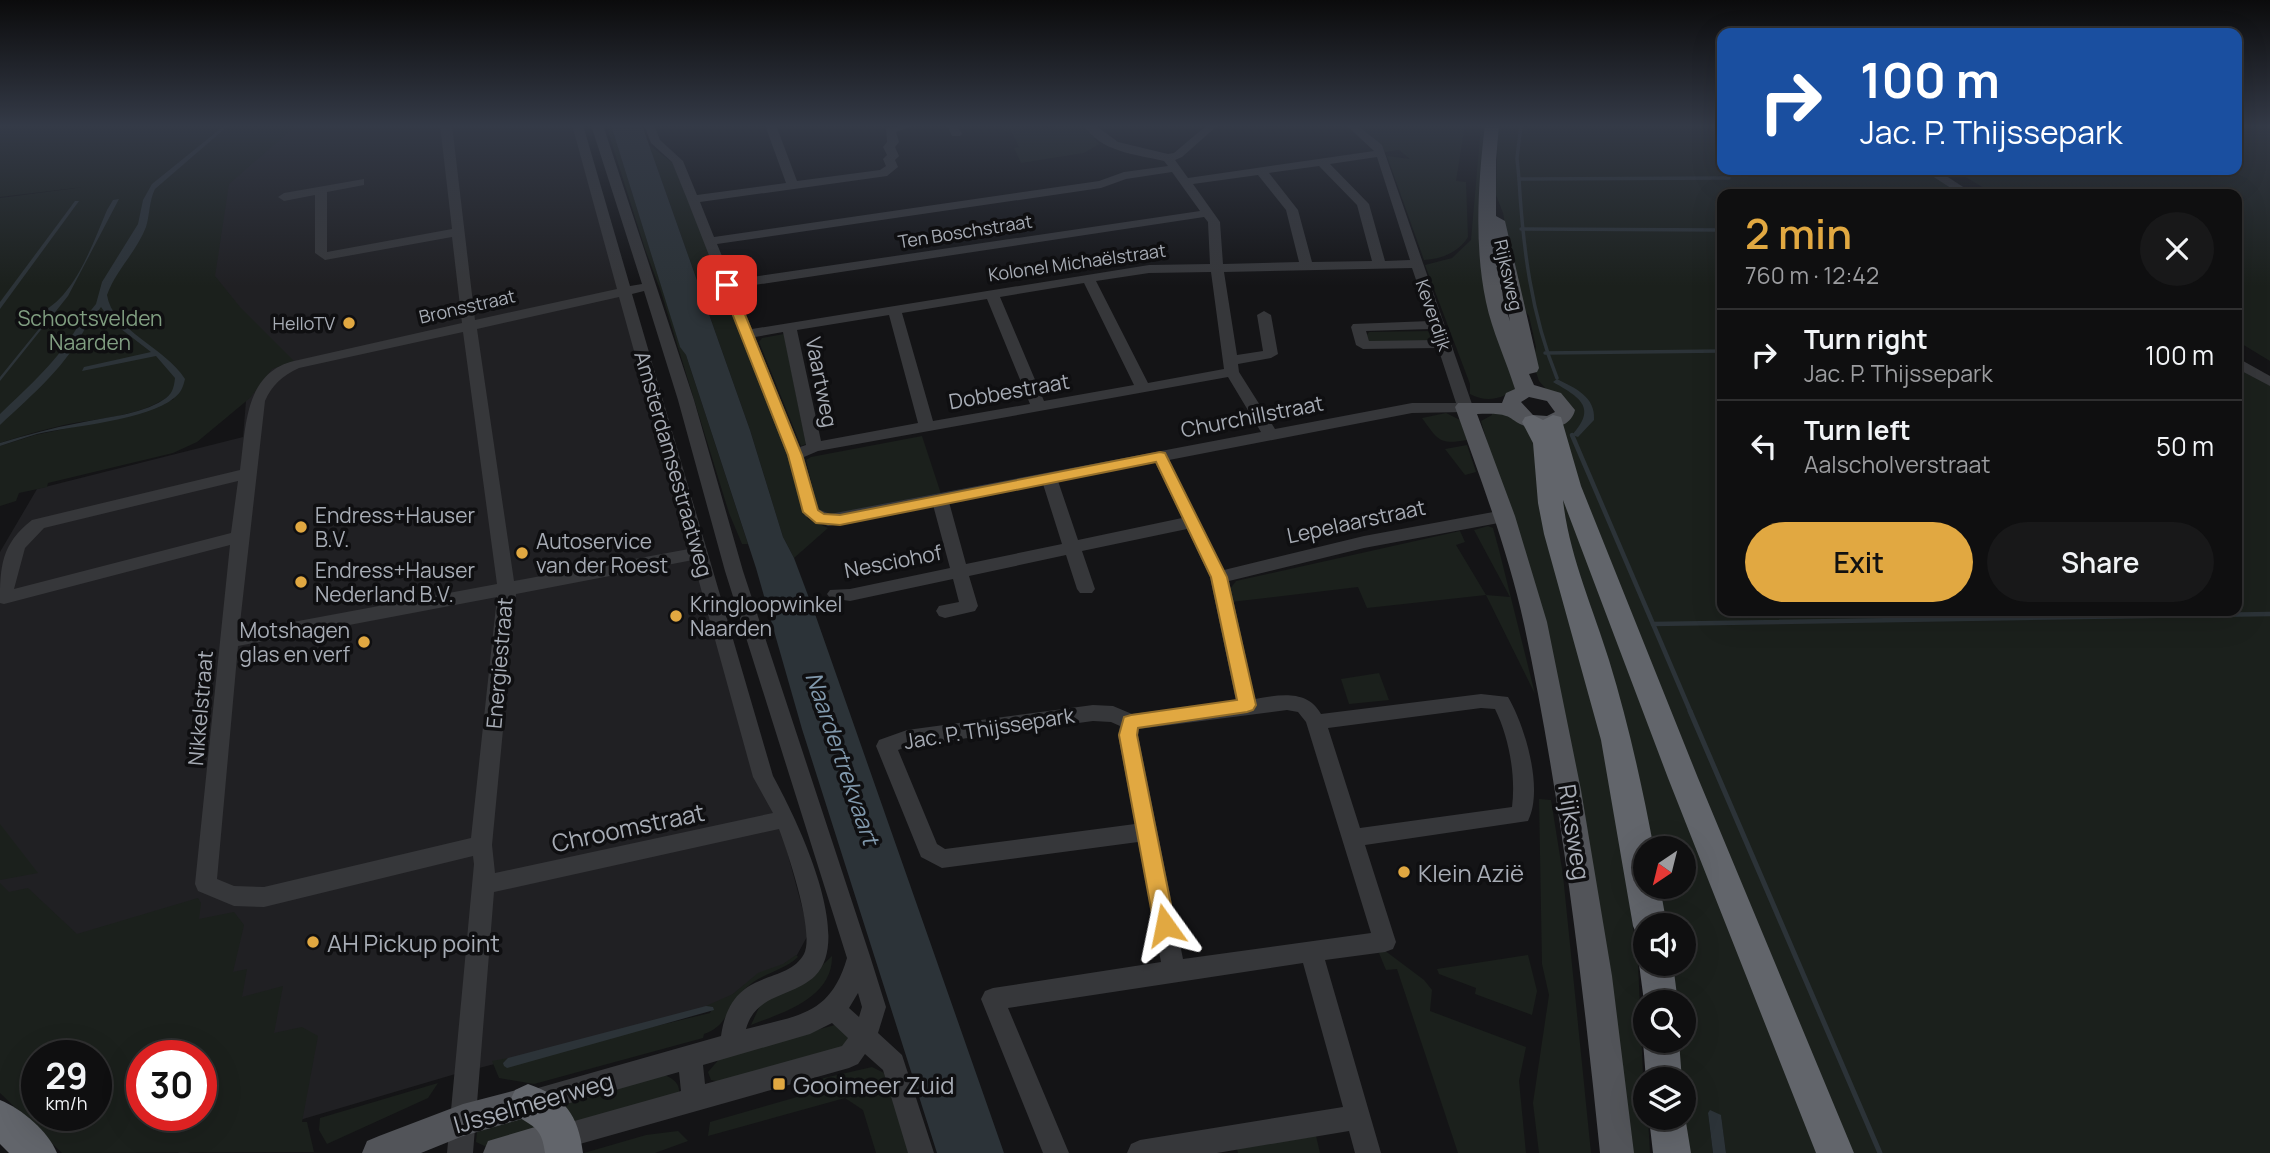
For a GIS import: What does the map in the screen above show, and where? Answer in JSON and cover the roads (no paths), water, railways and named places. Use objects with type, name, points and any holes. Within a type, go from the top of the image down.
[{"type":"highway","points":[[1530,406],[1549,460],[1552,513],[1605,698],[1629,800],[1648,913]]},
{"type":"highway","points":[[1530,406],[1553,433],[1664,732],[1835,1153]]},
{"type":"highway","points":[[528,1103],[550,1114],[558,1124],[563,1144]]},
{"type":"highway","points":[[0,1119],[38,1153]]},
{"type":"highway","points":[[1669,1130],[1672,1153]]},
{"type":"main road","name":"Rijksweg","points":[[1489,179],[1490,198],[1530,370],[1530,406]]},
{"type":"main road","name":"Churchillstraat","points":[[1465,407],[1530,406]]},
{"type":"main road","name":"Keverdijk","points":[[1465,407],[1504,516]]},
{"type":"main road","name":"Rijksweg","points":[[1504,516],[1535,622],[1568,790],[1597,976],[1617,1153]]},
{"type":"main road","name":"IJsselmeerweg","points":[[379,1153],[463,1120],[528,1103]]},
{"type":"main road","name":"IJsselmeerweg","points":[[500,1153],[563,1144]]},
{"type":"street","name":"Energiestraat","points":[[452,179],[469,326],[507,591],[481,845],[485,864],[460,1153]]},
{"type":"street","name":"Amsterdamsestraatweg","points":[[592,179],[763,777],[786,819],[817,917],[818,947],[814,959],[804,970],[765,987],[745,1003],[732,1035],[734,1046]]},
{"type":"street","name":"Amsterdamsestraatweg","points":[[614,179],[686,400],[734,571],[859,956]]},
{"type":"street","name":"Vaartweg","points":[[684,179],[795,455],[811,512],[821,519],[840,520]]},
{"type":"street","points":[[791,179],[793,185]]},
{"type":"street","points":[[693,199],[839,179]]},
{"type":"street","points":[[710,241],[1101,184],[1116,179]]},
{"type":"street","points":[[1183,179],[1214,222],[1217,267],[1231,367],[1271,435]]},
{"type":"street","points":[[1185,182],[1205,179]]},
{"type":"street","points":[[1268,179],[1292,210],[1306,265]]},
{"type":"street","points":[[1338,179],[1363,204],[1380,265]]},
{"type":"street","name":"Keverdijk","points":[[1389,179],[1465,407]]},
{"type":"street","points":[[1943,179],[1960,189]]},
{"type":"street","points":[[284,197],[360,182]]},
{"type":"street","points":[[321,190],[321,253],[326,256],[457,232]]},
{"type":"street","name":"Ten Boschstraat","points":[[727,285],[1209,213]]},
{"type":"street","name":"Kolonel Michaëlstraat","points":[[747,334],[1149,269],[1416,264]]},
{"type":"street","points":[[1088,278],[1143,388]]},
{"type":"street","name":"Bronsstraat","points":[[295,365],[649,286]]},
{"type":"street","points":[[992,294],[1039,407]]},
{"type":"street","points":[[894,309],[927,427]]},
{"type":"street","name":"Dobbestraat","points":[[795,455],[814,447],[1143,388],[1231,367],[1270,354],[1264,315]]},
{"type":"street","points":[[1437,325],[1358,327],[1363,345],[1444,344]]},
{"type":"street","name":"Vaartweg","points":[[789,326],[814,447]]},
{"type":"street","name":"Nikkelstraat","points":[[295,365],[277,372],[265,382],[257,401],[239,537],[206,884],[220,893],[240,898],[264,897],[481,845]]},
{"type":"street","points":[[2242,365],[2270,382]]},
{"type":"street","name":"Churchillstraat","points":[[840,520],[1412,408],[1465,407]]},
{"type":"street","points":[[1160,457],[1219,577],[1247,705]]},
{"type":"street","points":[[239,537],[2,607],[10,559],[25,532],[38,524],[248,473]]},
{"type":"street","points":[[1049,479],[1086,589]]},
{"type":"street","points":[[940,500],[960,571]]},
{"type":"street","name":"Lepelaarstraat","points":[[1219,577],[1364,542],[1504,516]]},
{"type":"street","name":"Nesciohof","points":[[836,594],[850,595],[1192,522]]},
{"type":"street","points":[[229,641],[699,553]]},
{"type":"street","name":"Nesciohof","points":[[945,611],[969,606],[960,571]]},
{"type":"street","points":[[1056,1153],[993,999],[1385,942],[1316,722],[1481,701],[1501,702],[1514,729],[1525,803],[1521,815],[1354,838]]},
{"type":"street","name":"Jac. P. Thijssepark","points":[[1146,832],[942,859],[929,850],[886,746],[907,738],[1093,713],[1113,714],[1131,722],[1247,705],[1301,703],[1310,710],[1316,722]]},
{"type":"street","points":[[1131,722],[1128,735],[1174,971]]},
{"type":"street","name":"Chroomstraat","points":[[482,885],[786,819]]},
{"type":"street","points":[[1311,951],[1367,1153]]},
{"type":"street","points":[[859,956],[850,989],[834,1010],[865,1035],[893,1063],[922,1153]]},
{"type":"street","points":[[859,956],[874,1007],[865,1035]]},
{"type":"street","name":"IJsselmeerweg","points":[[528,1103],[810,1023],[834,1010]]},
{"type":"street","name":"IJsselmeerweg","points":[[563,1144],[694,1099],[849,1056],[865,1035]]},
{"type":"street","points":[[690,1057],[694,1099]]},
{"type":"street","points":[[1140,1153],[1358,1117]]},
{"type":"water","points":[[158,179],[167,179],[155,189],[142,236],[107,295],[119,319],[166,358],[185,379],[180,392],[162,406],[147,412],[37,434],[0,446],[0,443],[39,432],[144,409],[163,400],[173,388],[175,378],[156,356],[82,371],[84,367],[151,352],[112,322],[101,307],[92,319],[83,320],[96,304],[102,282],[138,224],[143,200],[152,184]]},
{"type":"water","name":"Naardertrekvaart","points":[[628,179],[661,179],[750,430],[783,537],[815,614],[1004,1153],[937,1153],[802,729],[756,568],[686,355],[680,347]]},
{"type":"water","points":[[119,199],[68,296],[0,381],[0,377],[51,314],[50,311],[42,312],[54,304],[74,281],[107,210],[113,200]]},
{"type":"water","points":[[75,201],[79,201],[0,309],[0,302]]},
{"type":"water","points":[[79,324],[87,324],[60,366],[0,425],[0,414],[53,361]]},
{"type":"water","points":[[1557,379],[1583,394],[1592,405],[1594,420],[1578,437],[1572,435],[1584,417],[1582,404],[1571,393],[1553,382]]},
{"type":"water","points":[[706,1006],[713,1007],[714,1010],[507,1068],[503,1063],[508,1058]]},
{"type":"water","points":[[1710,1110],[1721,1115],[1726,1153],[1713,1153],[1708,1113]]},
{"type":"waterway","points":[[1519,179],[1523,229]]},
{"type":"waterway","points":[[1519,179],[1560,179]]},
{"type":"waterway","points":[[1523,229],[1717,230]]},
{"type":"waterway","points":[[1523,229],[1530,280],[1548,353]]},
{"type":"waterway","points":[[1548,353],[1717,351]]},
{"type":"waterway","points":[[1548,353],[1557,378]]},
{"type":"waterway","points":[[1572,435],[1653,624]]},
{"type":"waterway","points":[[2242,614],[2270,614]]},
{"type":"waterway","points":[[1653,624],[2147,616]]},
{"type":"waterway","points":[[1653,624],[1691,713]]},
{"type":"waterway","points":[[1690,711],[1880,1153]]},
{"type":"place","name":"HelloTV","points":[[349,323]]},
{"type":"place","name":"Endress+Hauser B.V.","points":[[301,527]]},
{"type":"place","name":"Autoservice van der Roest","points":[[522,553]]},
{"type":"place","name":"Endress+Hauser Nederland B.V.","points":[[301,582]]},
{"type":"place","name":"Kringloopwinkel Naarden","points":[[676,616]]},
{"type":"place","name":"Motshagen glas en verf","points":[[364,642]]},
{"type":"place","name":"Klein Azië","points":[[1404,872]]},
{"type":"place","name":"AH Pickup point","points":[[313,942]]},
{"type":"place","name":"Gooimeer Zuid","points":[[779,1084]]},
{"type":"park label","name":"Schootsvelden Naarden","points":[[90,330]]}]
